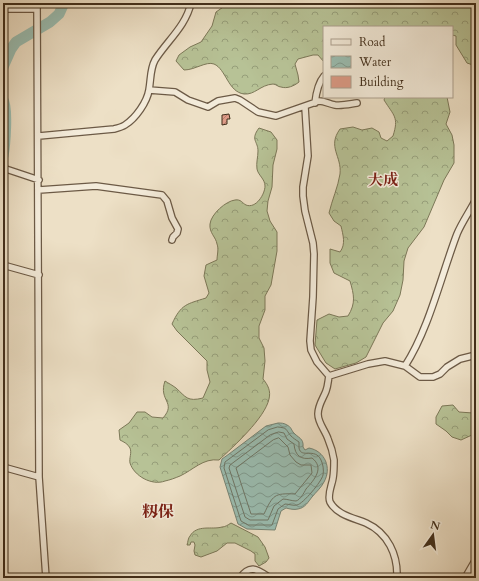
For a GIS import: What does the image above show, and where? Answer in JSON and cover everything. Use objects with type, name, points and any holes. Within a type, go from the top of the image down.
[{"type":"street","points":[[38,136],[114,129],[124,126],[130,122],[144,103],[149,90],[151,70],[155,61],[183,22],[191,3]]},
{"type":"street","points":[[3,9],[37,6],[39,180],[39,477],[46,578]]},
{"type":"street","points":[[315,103],[318,89],[323,77]]},
{"type":"street","points":[[149,90],[175,92],[188,100],[208,107],[218,101],[235,98],[258,112],[270,115],[282,115],[323,101],[338,106],[357,103]]},
{"type":"street","points":[[305,107],[308,156],[303,196],[314,254],[310,341],[311,350],[317,362],[329,376]]},
{"type":"street","points":[[3,168],[39,180]]},
{"type":"street","points":[[39,190],[96,186],[162,195],[167,201],[172,218],[178,229],[172,240]]},
{"type":"street","points":[[406,366],[427,319],[457,233],[476,199]]},
{"type":"street","points":[[3,265],[39,275]]},
{"type":"street","points":[[329,376],[379,361],[392,362],[406,366],[420,377],[433,377],[440,374],[447,367],[460,359],[476,355]]},
{"type":"street","points":[[329,376],[318,415],[319,422],[332,449],[334,460],[334,477],[329,495],[330,501],[341,512],[372,526],[387,540],[393,549],[396,558],[397,578]]},
{"type":"street","points":[[3,467],[39,477]]},
{"type":"street","points":[[465,578],[476,559]]},
{"type":"street","points":[[240,578],[250,569],[255,569],[270,578]]},
{"type":"green space","points":[[229,3],[476,3],[476,66],[467,63],[456,45],[456,36],[453,35],[453,26],[323,26],[323,61],[318,55],[298,59],[295,64],[299,82],[286,88],[274,84],[268,85],[251,93],[244,94],[234,89],[222,71],[214,64],[211,63],[184,70],[176,61],[179,55],[190,47],[201,42],[212,26],[216,12]]},
{"type":"green space","points":[[385,98],[447,98],[450,112],[446,124],[452,135],[454,145],[454,163],[444,180],[424,227],[408,248],[404,261],[403,280],[400,295],[393,311],[383,323],[366,357],[356,363],[335,369],[326,363],[315,345],[317,320],[329,314],[339,317],[348,316],[353,303],[350,281],[334,273],[330,263],[330,249],[340,252],[343,246],[341,226],[334,221],[329,213],[340,174],[335,146],[336,135],[340,129],[353,127],[362,130],[372,128],[379,132],[381,138],[387,141],[393,136],[396,125],[393,113],[384,100]]},
{"type":"green space","points":[[259,128],[271,132],[277,140],[277,149],[273,165],[272,187],[267,211],[270,221],[277,232],[277,251],[271,285],[265,296],[265,310],[259,326],[259,338],[264,348],[265,361],[263,379],[269,388],[269,399],[266,407],[255,423],[219,460],[203,463],[180,476],[169,480],[160,482],[149,481],[139,476],[132,468],[130,463],[130,448],[127,444],[120,440],[119,430],[129,423],[137,412],[145,412],[152,417],[163,418],[167,413],[168,408],[163,388],[165,381],[187,398],[203,398],[210,382],[207,370],[207,361],[172,324],[178,312],[185,306],[206,298],[209,293],[204,276],[206,265],[217,260],[218,250],[218,246],[210,227],[213,216],[231,201],[239,200],[250,206],[262,197],[265,184],[257,169],[258,148],[255,138],[256,132]]},
{"type":"green space","points":[[453,405],[459,412],[473,413],[476,411],[476,435],[472,435],[461,440],[452,437],[436,424],[436,417],[442,406]]},
{"type":"green space","points":[[231,523],[258,537],[265,547],[269,558],[266,562],[259,566],[255,561],[255,554],[235,543],[227,543],[217,551],[201,557],[195,555],[194,542],[187,545],[189,537],[197,530],[223,527]]},
{"type":"water","points":[[278,423],[286,424],[302,440],[305,450],[309,448],[315,450],[323,456],[327,466],[326,477],[321,486],[304,506],[296,509],[286,508],[281,511],[275,530],[247,529],[238,524],[220,467],[222,459],[266,426]]},
{"type":"building","points":[[229,114],[230,119],[227,119],[227,124],[222,125],[222,115]]},
{"type":"waterway","points":[[3,67],[11,49],[16,42],[50,22],[59,14],[64,3]]},
{"type":"waterway","points":[[3,100],[5,104],[6,118],[3,156]]},
{"type":"district","name":"大成","points":[[383,180]]},
{"type":"district","name":"籾保","points":[[158,511]]}]
